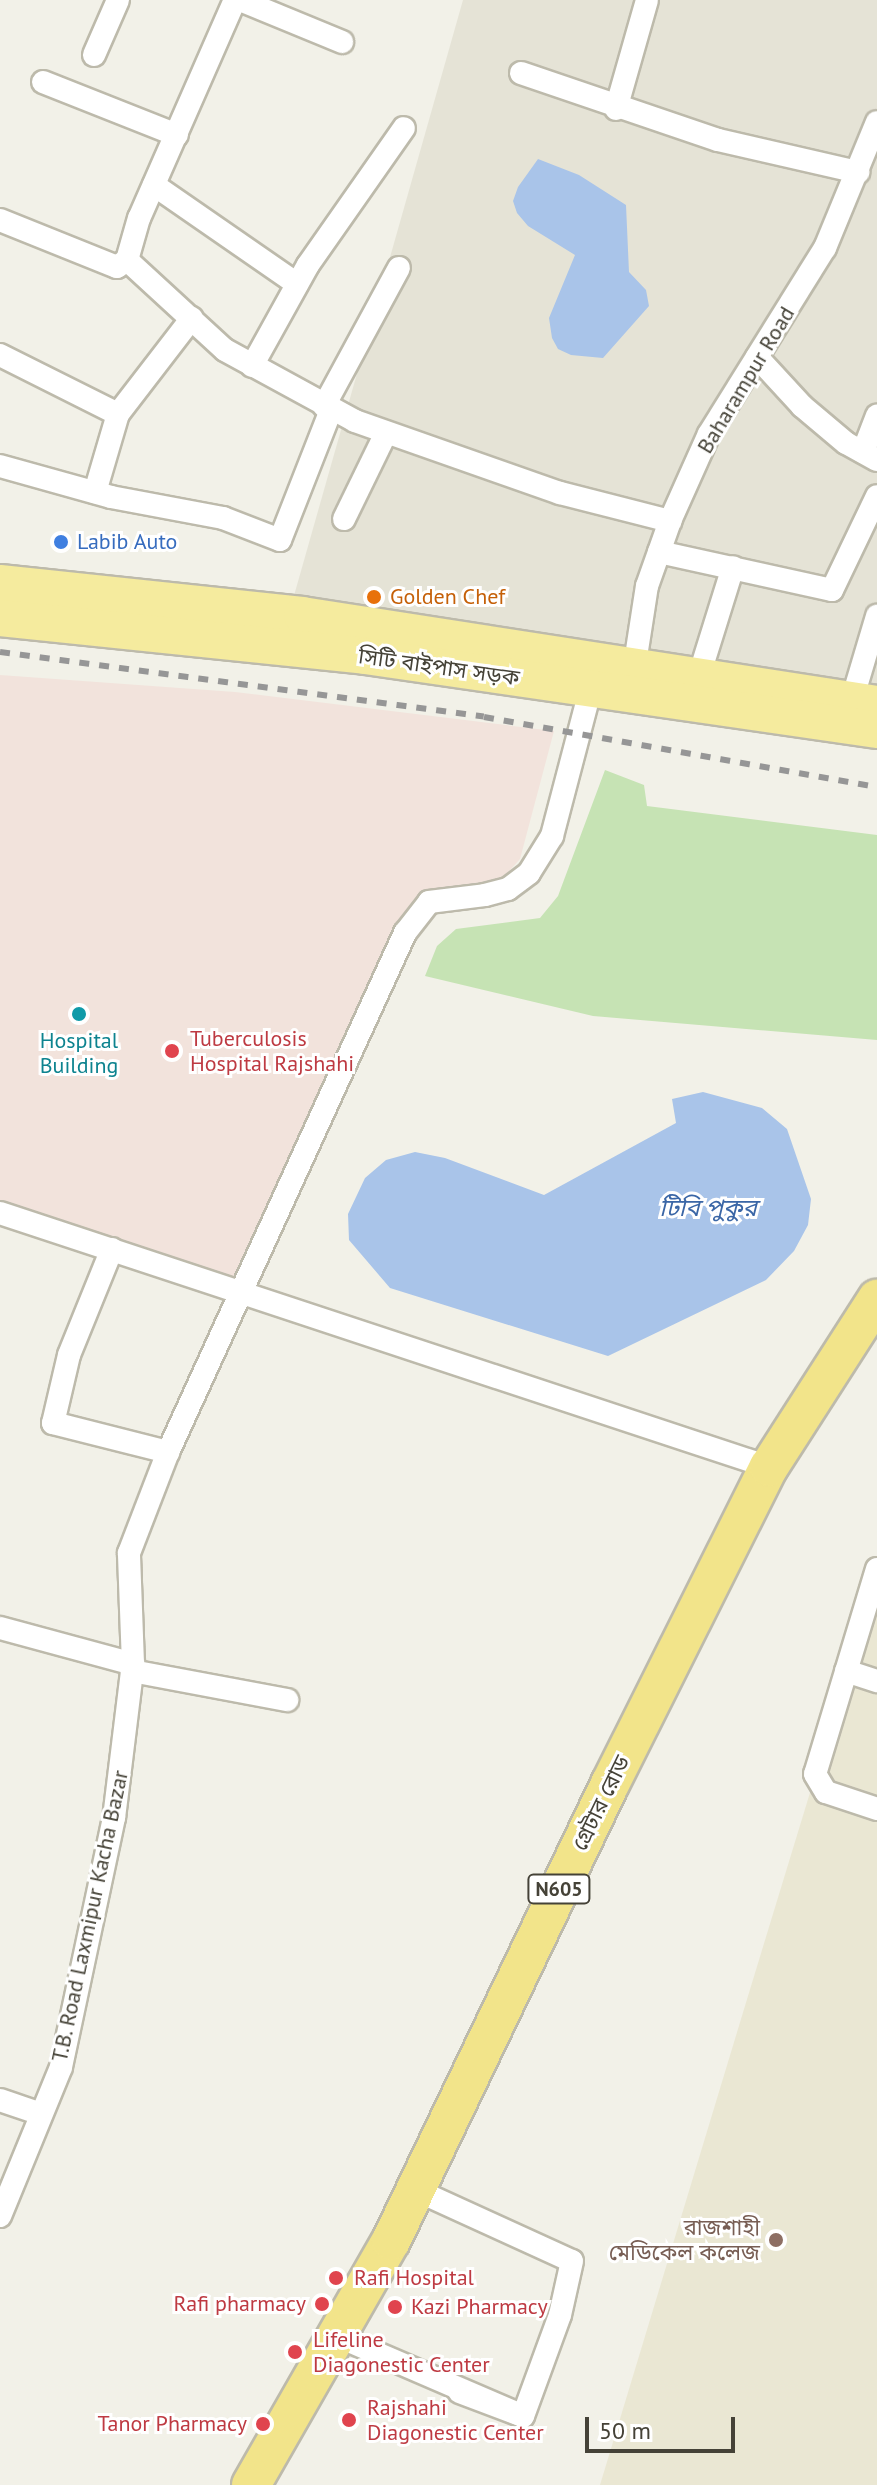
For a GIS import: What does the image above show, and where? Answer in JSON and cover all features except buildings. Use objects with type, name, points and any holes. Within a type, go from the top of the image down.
[{"type":"highway","name":"গ্রেটার রোড","points":[[251,2485],[358,2318],[391,2241],[719,1586],[769,1467],[877,1299]]},
{"type":"highway","name":"গ্রেটার রোড","points":[[719,1586],[820,1413],[877,1330]]},
{"type":"highway","name":"গ্রেটার রোড","points":[[274,2485],[358,2318],[427,2195],[524,1978]]},
{"type":"main road","points":[[0,583],[302,615],[632,680],[699,676],[864,702]]},
{"type":"main road","name":"সিটি বাইপাস সড়ক","points":[[0,618],[365,656],[591,687],[632,680],[877,730]]},
{"type":"street","points":[[94,55],[118,0]]},
{"type":"street","points":[[616,109],[647,0]]},
{"type":"street","points":[[0,226],[0,220],[117,267],[127,260],[154,185],[238,1],[294,9],[342,42]]},
{"type":"street","points":[[521,73],[616,109],[718,140],[858,172]]},
{"type":"street","points":[[43,82],[177,135]]},
{"type":"street","name":"Baharampur Road","points":[[632,680],[639,624],[670,521],[709,434],[825,248],[877,122]]},
{"type":"street","points":[[252,366],[297,284],[404,128]]},
{"type":"street","points":[[154,185],[297,284]]},
{"type":"street","points":[[127,260],[225,350],[328,408],[386,433],[560,493],[670,521]]},
{"type":"street","points":[[0,466],[95,492],[223,518],[280,540],[291,501],[328,408],[399,268]]},
{"type":"street","points":[[95,492],[118,414],[192,318]]},
{"type":"street","points":[[0,355],[118,414]]},
{"type":"street","points":[[757,357],[802,406],[870,456],[877,416]]},
{"type":"street","points":[[344,519],[386,433]]},
{"type":"street","points":[[659,552],[832,590],[877,496]]},
{"type":"street","points":[[699,676],[733,567]]},
{"type":"street","points":[[864,702],[877,616]]},
{"type":"street","name":"T.B. Road Laxmipur Kacha Bazar","points":[[0,2216],[38,2113],[61,2067],[111,1833],[132,1667],[129,1553],[168,1452],[405,933],[429,902],[508,889],[529,873],[552,836],[591,687]]},
{"type":"street","points":[[0,1213],[769,1467]]},
{"type":"street","points":[[112,1249],[69,1355],[53,1423],[168,1452]]},
{"type":"street","points":[[877,1569],[815,1774],[826,1792],[877,1809]]},
{"type":"street","points":[[0,1628],[132,1667],[287,1700]]},
{"type":"street","points":[[846,1671],[877,1681]]},
{"type":"street","points":[[0,2100],[38,2113]]},
{"type":"street","points":[[358,2318],[459,2392],[523,2416],[560,2315],[572,2261],[427,2195]]},
{"type":"shaded area","points":[[463,0],[877,0],[877,741],[278,652]]},
{"type":"shaded area","name":"Tuberculosis Hospital Rajshahi","points":[[0,675],[235,692],[554,731],[520,859],[501,880],[419,896],[232,1280],[0,1207]]},
{"type":"shaded area","name":"রাজশাহী মেডিকেল কলেজ","points":[[877,1573],[877,2485],[600,2485],[748,1996]]},
{"type":"green space","points":[[605,770],[644,785],[647,806],[877,835],[877,1040],[593,1016],[425,976],[437,946],[456,929],[540,918],[558,896]]},
{"type":"water","points":[[538,159],[579,175],[626,205],[629,272],[646,290],[649,306],[603,358],[571,355],[558,349],[552,338],[549,318],[575,255],[528,226],[517,213],[513,201],[518,187]]},
{"type":"water","name":"টিবি পুকুর","points":[[703,1092],[762,1108],[787,1129],[811,1199],[808,1225],[794,1251],[766,1280],[608,1356],[390,1288],[349,1240],[348,1214],[365,1178],[386,1160],[415,1152],[445,1158],[544,1195],[676,1123],[672,1099]]},
{"type":"railway","points":[[0,652],[484,717],[877,787]]},
{"type":"place","name":"Labib Auto","points":[[61,542]]},
{"type":"place","name":"Golden Chef","points":[[374,597]]},
{"type":"place","name":"Hospital Building","points":[[79,1014]]},
{"type":"place","name":"Tuberculosis Hospital Rajshahi","points":[[172,1051]]},
{"type":"place","name":"রাজশাহী মেডিকেল কলেজ","points":[[776,2240]]},
{"type":"place","name":"Rafi Hospital","points":[[336,2278]]},
{"type":"place","name":"Rafi pharmacy","points":[[322,2304]]},
{"type":"place","name":"Kazi Pharmacy","points":[[395,2307]]},
{"type":"place","name":"Lifeline Diagonestic Center","points":[[295,2352]]},
{"type":"place","name":"Rajshahi Diagonestic Center","points":[[349,2420]]},
{"type":"place","name":"Tanor Pharmacy","points":[[263,2424]]}]
